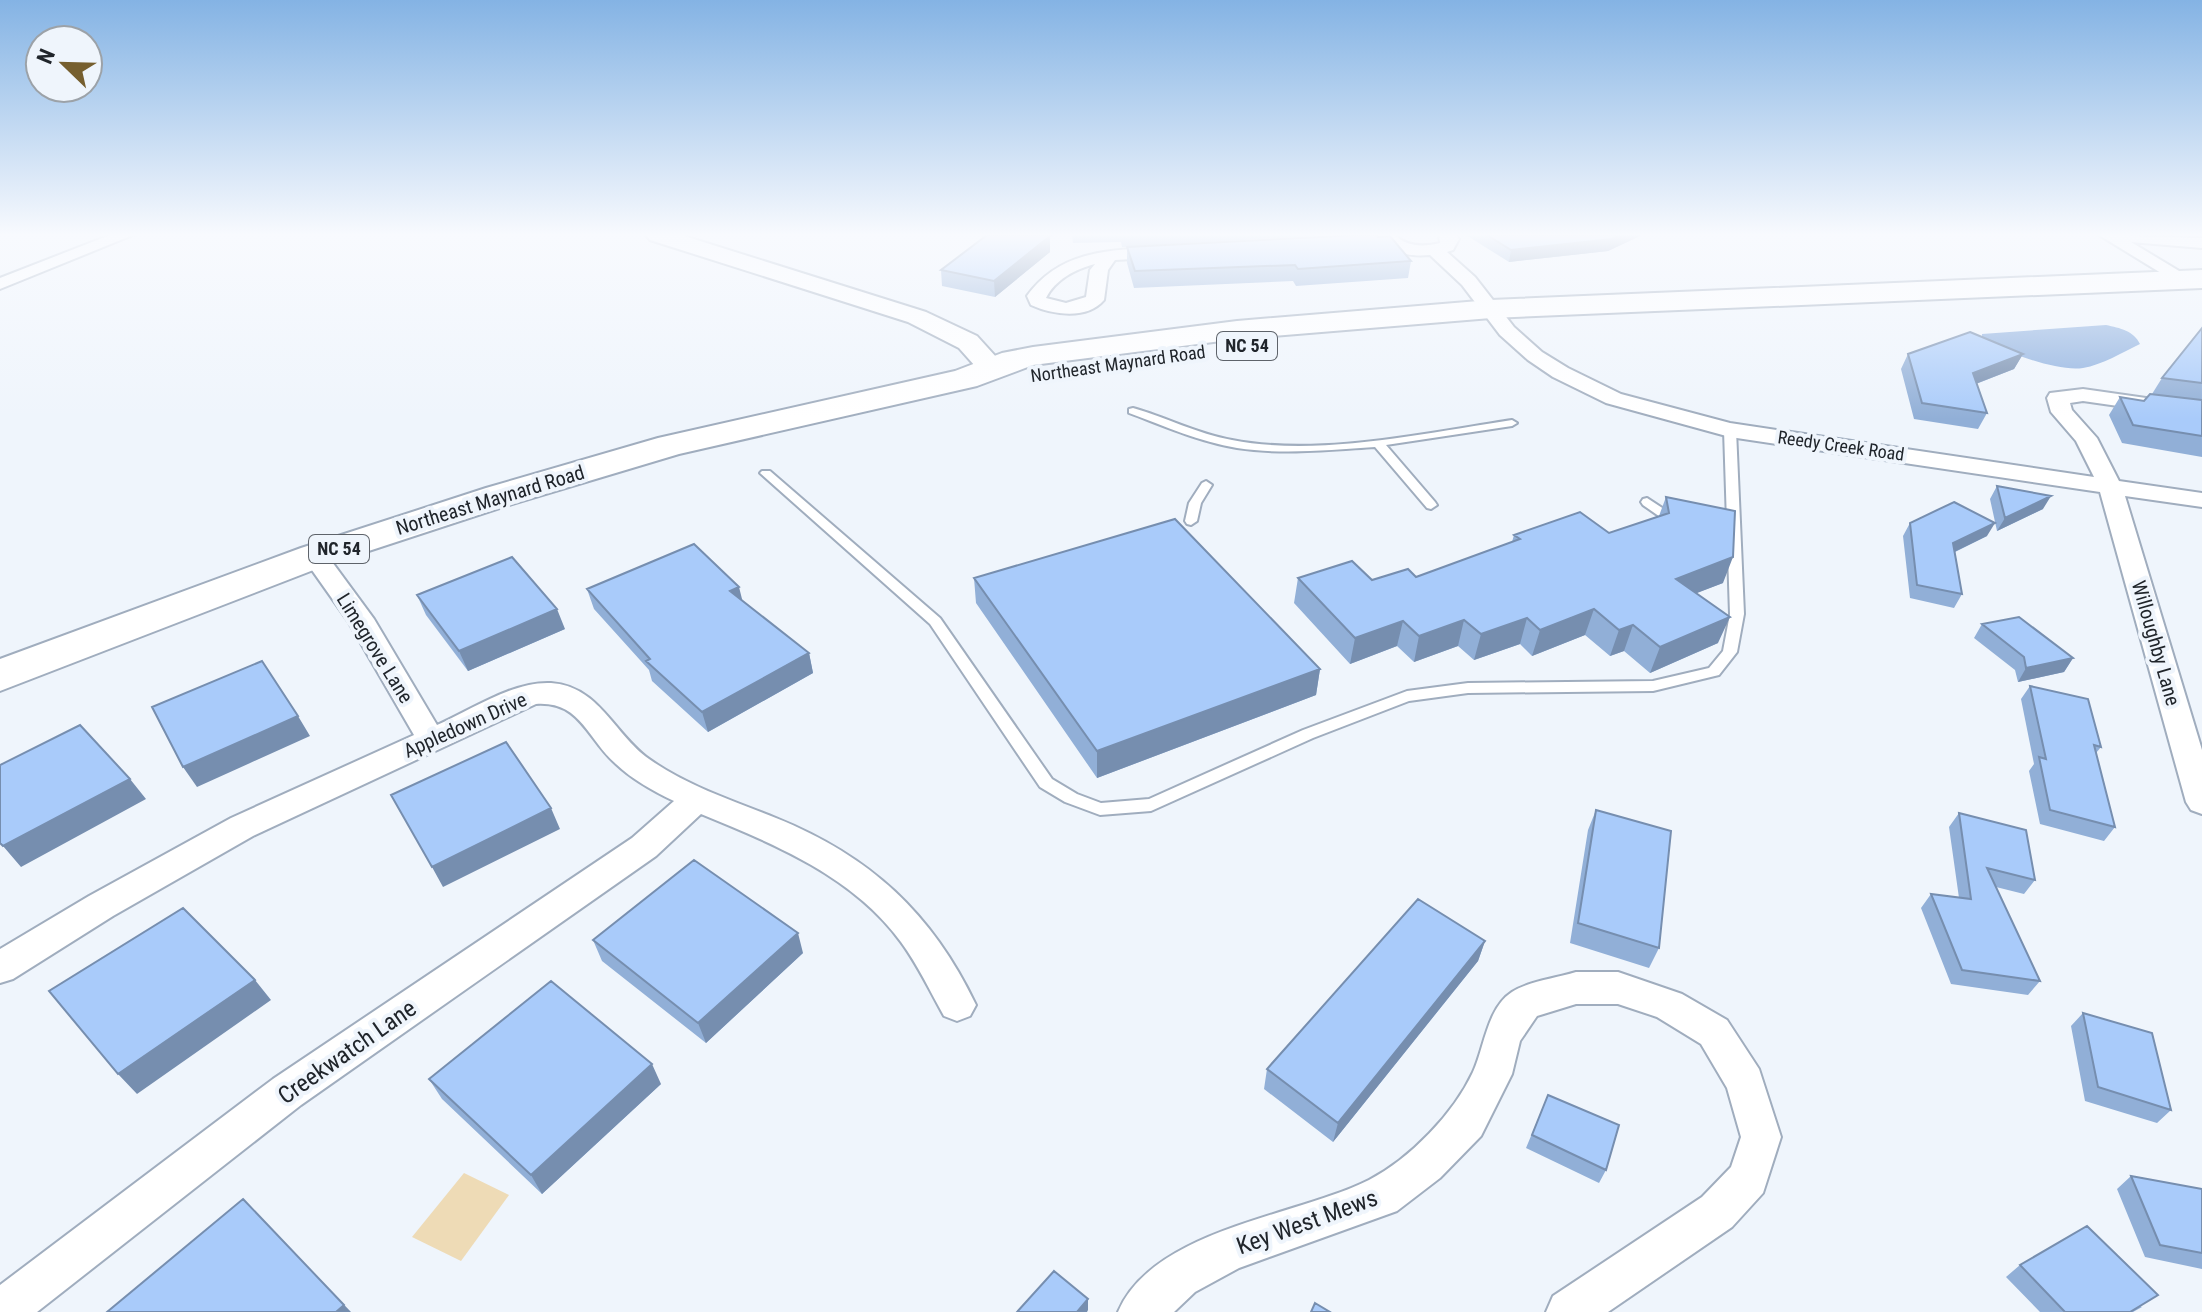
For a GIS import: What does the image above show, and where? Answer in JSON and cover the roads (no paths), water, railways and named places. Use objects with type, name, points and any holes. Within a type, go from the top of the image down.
[{"type":"main road","name":"Northeast Maynard Road","points":[[0,676],[315,556],[499,496],[670,445],[965,379],[993,369],[1028,378],[1257,345],[1411,332],[1497,319],[1994,296]]},
{"type":"street","points":[[851,296],[917,317],[968,342],[993,369]]},
{"type":"street","name":"Reedy Creek Road","points":[[1480,296],[1497,319],[1558,373],[1658,415],[1730,430],[2202,500]]},
{"type":"street","name":"Willoughby Lane","points":[[2202,412],[2083,395],[2058,398],[2062,412],[2086,438],[2110,485],[2202,802]]},
{"type":"street","name":"Limegrove Lane","points":[[315,556],[360,619],[432,741]]},
{"type":"street","name":"Appledown Drive","points":[[0,968],[101,906],[300,798],[531,694],[561,692],[581,702],[613,746],[638,767],[697,799],[785,836],[847,872],[895,910],[917,938],[957,1005]]},
{"type":"street","name":"Creekwatch Lane","points":[[1,1312],[287,1092],[644,847],[697,799]]},
{"type":"street","name":"Key West Mews","points":[[1141,1312],[1179,1276],[1229,1250],[1382,1196],[1425,1164],[1467,1123],[1493,1074],[1502,1036],[1524,1004],[1576,988],[1618,988],[1669,1005],[1714,1032],[1745,1082],[1761,1137],[1748,1179],[1717,1212],[1569,1312]]},
{"type":"lane","points":[[1133,411],[1212,439],[1286,450],[1378,443],[1512,423]]},
{"type":"lane","points":[[766,473],[935,621],[1046,783],[1071,798],[1100,809],[1151,805],[1308,734],[1407,696],[1468,688],[1653,686],[1714,672],[1730,652],[1737,614],[1726,529],[1730,430]]},
{"type":"lane","points":[[1378,443],[1431,505]]},
{"type":"lane","points":[[1191,521],[1195,503],[1206,485]]},
{"type":"lane","points":[[1647,502],[1670,518],[1695,523]]},
{"type":"water","points":[[2106,325],[2130,333],[2140,344],[2083,368],[2046,364],[1982,339],[1982,334]]}]
